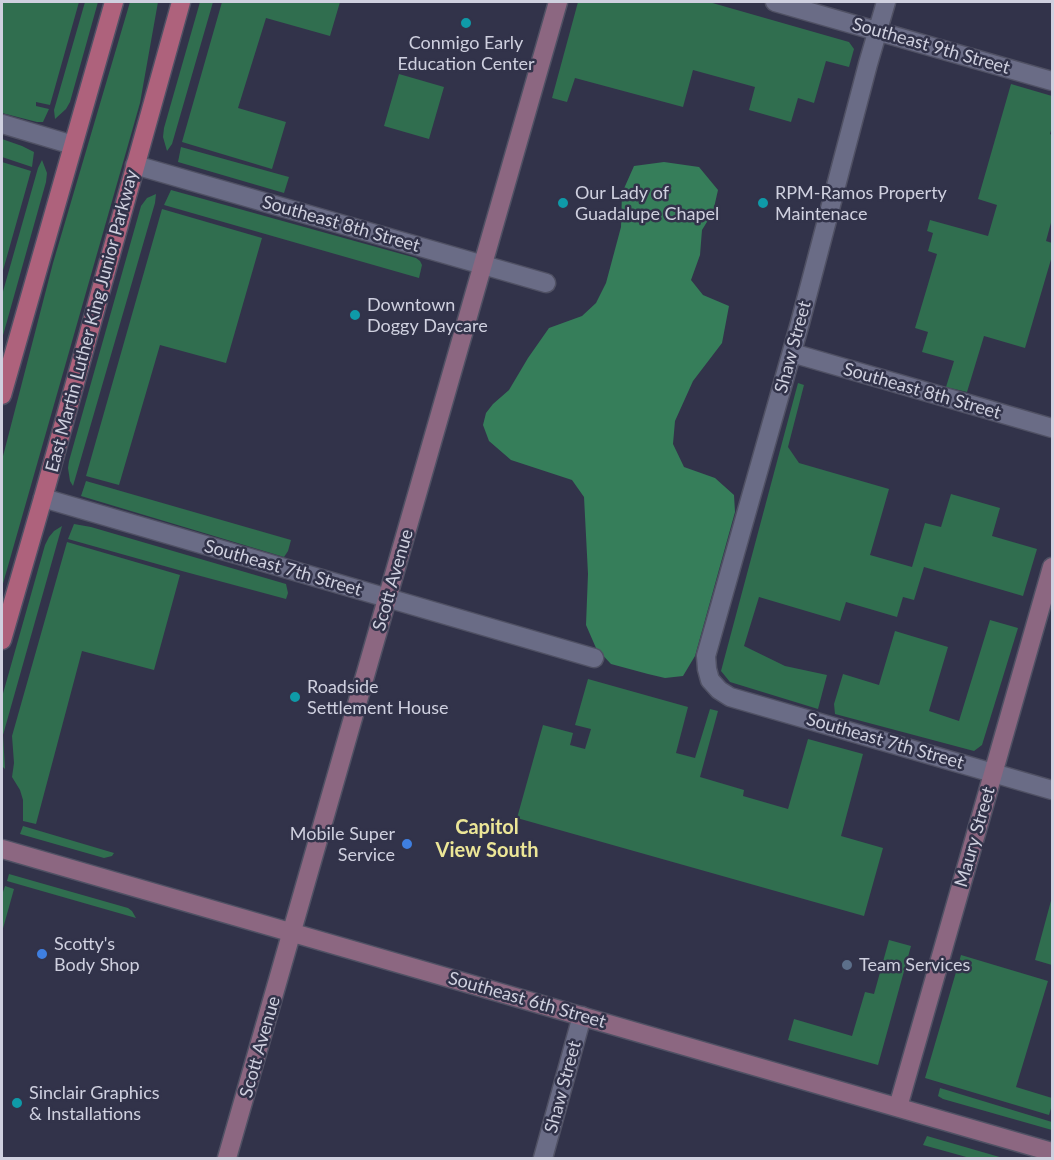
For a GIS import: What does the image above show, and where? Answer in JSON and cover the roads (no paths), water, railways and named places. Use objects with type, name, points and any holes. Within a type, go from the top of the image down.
[{"type":"main road","points":[[2,395],[114,2]]},
{"type":"main road","name":"East Martin Luther King Junior Parkway","points":[[2,640],[180,2]]},
{"type":"main road","name":"Scott Avenue","points":[[227,1158],[558,2]]},
{"type":"main road","name":"Maury Street","points":[[897,1107],[1053,567]]},
{"type":"main road","name":"Southeast 6th Street","points":[[2,849],[1053,1152]]},
{"type":"street","name":"Southeast 9th Street","points":[[775,2],[1053,81]]},
{"type":"street","name":"Shaw Street","points":[[719,690],[710,680],[706,656],[792,353],[886,2]]},
{"type":"street","points":[[2,124],[73,145]]},
{"type":"street","name":"Southeast 8th Street","points":[[135,165],[546,283]]},
{"type":"street","name":"Southeast 8th Street","points":[[792,353],[1053,428]]},
{"type":"street","name":"Southeast 7th Street","points":[[43,498],[594,658]]},
{"type":"street","name":"Southeast 7th Street","points":[[719,690],[744,702],[1053,790]]},
{"type":"street","name":"Shaw Street","points":[[543,1158],[582,1016]]},
{"type":"place","name":"Conmigo Early Education Center","points":[[466,23]]},
{"type":"place","name":"Our Lady of Guadalupe Chapel","points":[[563,203]]},
{"type":"place","name":"RPM-Ramos Property Maintenace","points":[[763,203]]},
{"type":"place","name":"Downtown Doggy Daycare","points":[[355,315]]},
{"type":"place","name":"Roadside Settlement House","points":[[295,697]]},
{"type":"place","name":"Mobile Super Service","points":[[407,844]]},
{"type":"place","name":"Scotty's Body Shop","points":[[42,954]]},
{"type":"place","name":"Team Services","points":[[847,965]]},
{"type":"place","name":"Sinclair Graphics & Installations","points":[[17,1103]]},
{"type":"district","name":"Capitol View South","points":[[487,840]]}]
